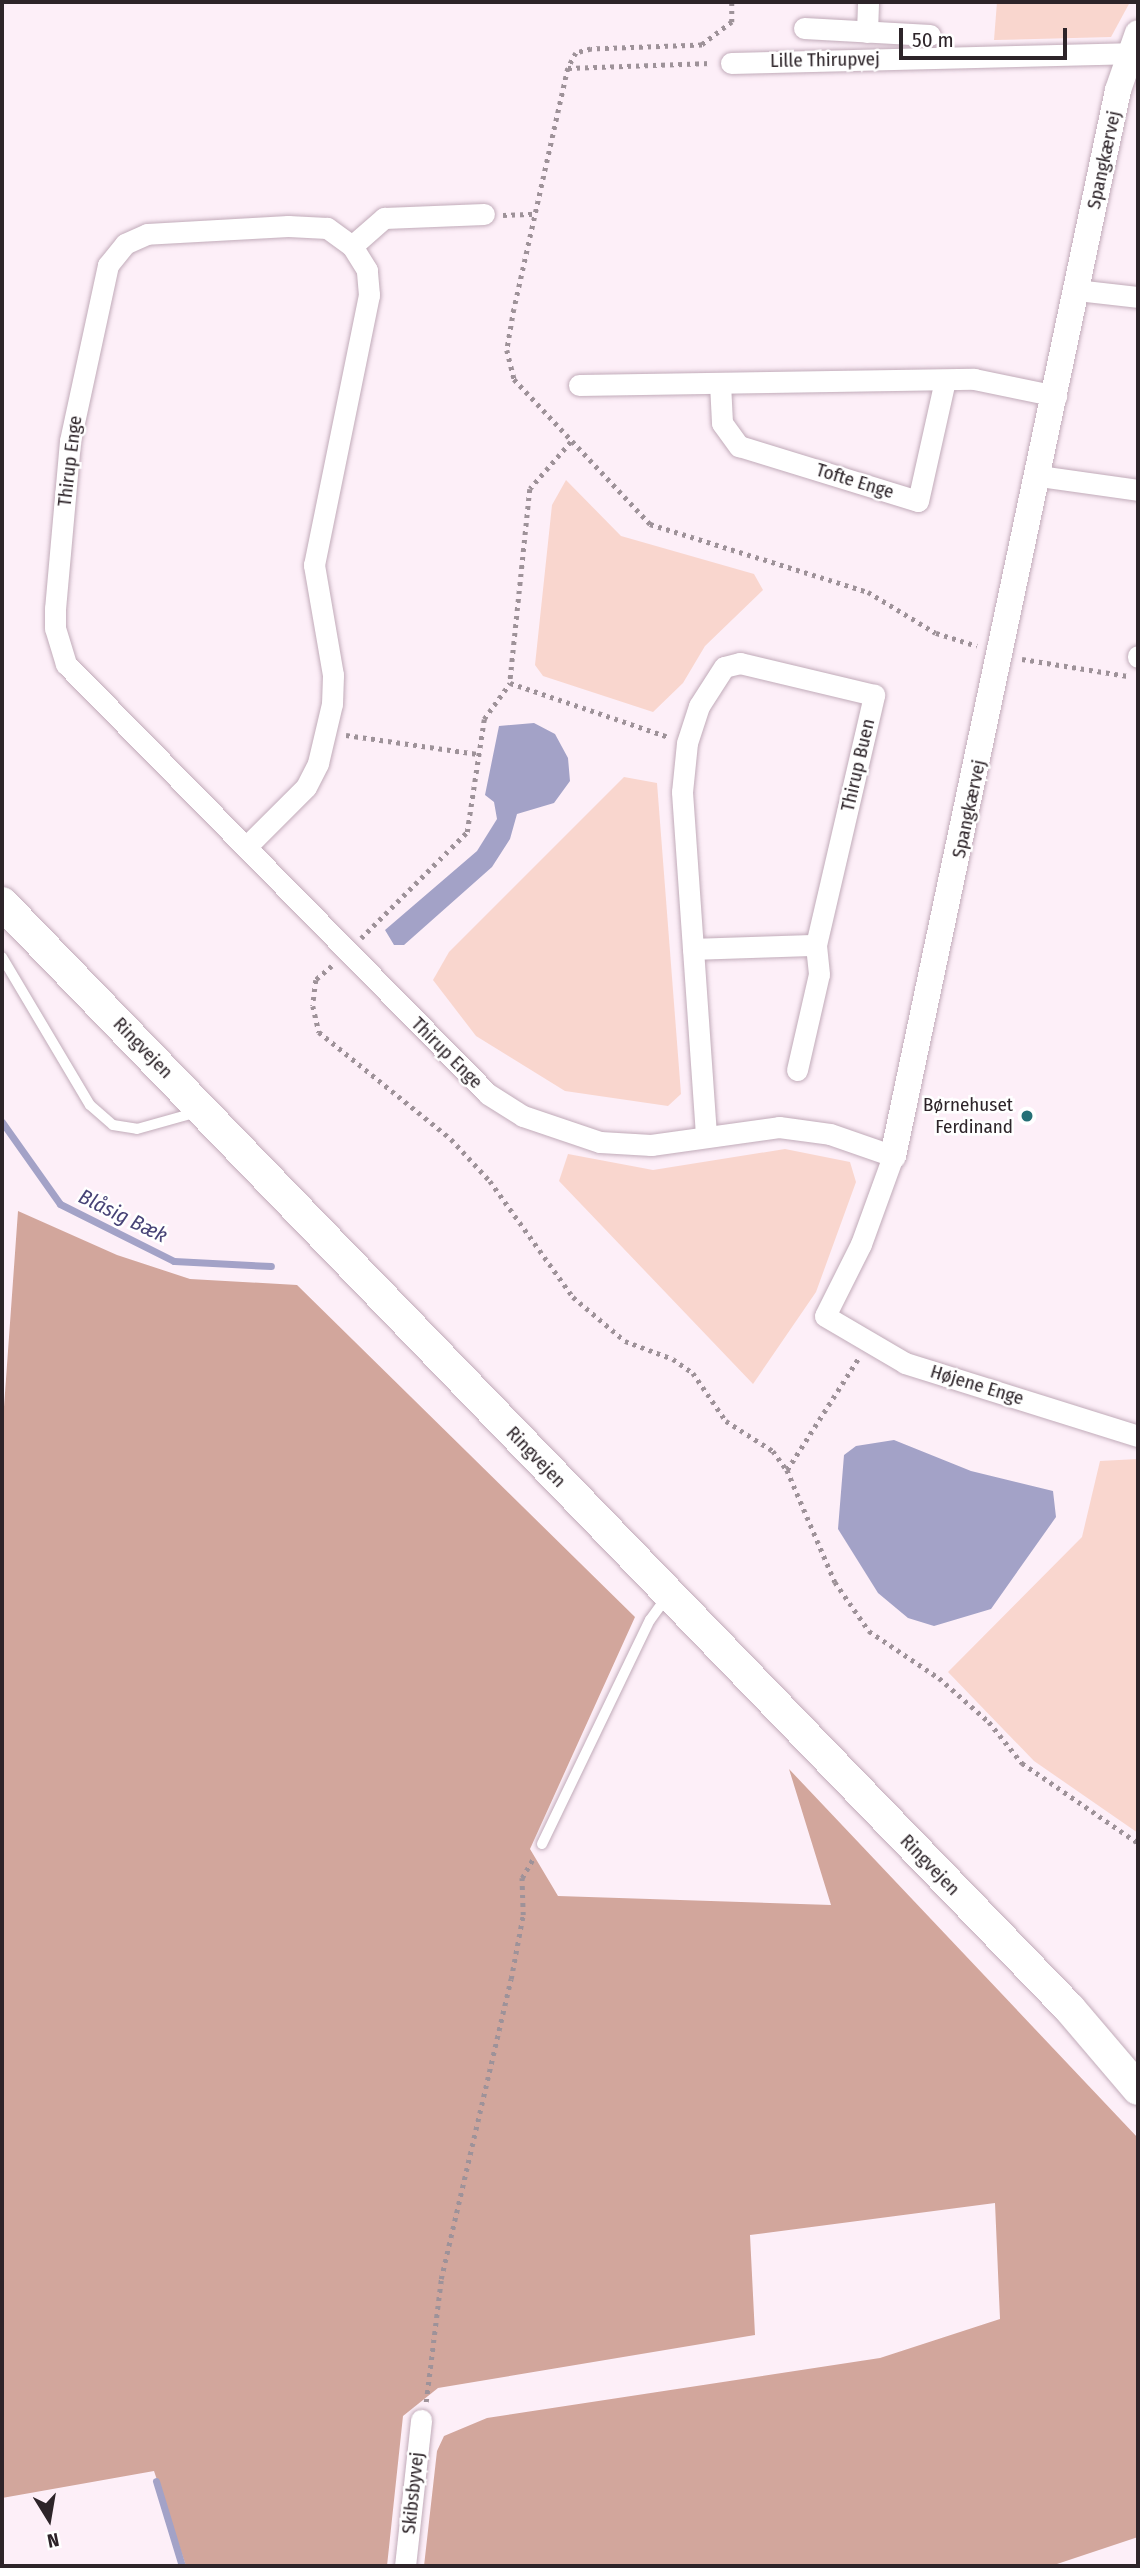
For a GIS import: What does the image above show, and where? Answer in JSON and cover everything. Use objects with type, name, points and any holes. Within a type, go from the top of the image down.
[{"type":"main road","name":"Ringvejen","points":[[2,903],[1070,2010],[1138,2089]]},
{"type":"main road","name":"Ringvejen","points":[[1070,2010],[1138,2071]]},
{"type":"street","points":[[867,32],[869,2]]},
{"type":"street","points":[[804,28],[930,35]]},
{"type":"street","name":"Lille Thirupvej","points":[[731,63],[1135,48]]},
{"type":"street","name":"Spangkærvej","points":[[825,1316],[861,1244],[893,1156],[1040,476],[1077,290],[1135,48]]},
{"type":"street","points":[[247,846],[306,787],[328,732],[332,675],[314,565],[369,295],[367,270],[352,246],[384,218],[484,214]]},
{"type":"street","name":"Thirup Enge","points":[[352,246],[327,228],[288,226],[148,234],[125,244],[108,265],[70,440],[55,608],[55,628],[66,664],[488,1094],[535,1121],[600,1142],[651,1145],[779,1127],[830,1134],[893,1156]]},
{"type":"street","points":[[1077,290],[1138,297]]},
{"type":"street","points":[[579,384],[974,379],[1056,397]]},
{"type":"street","name":"Tofte Enge","points":[[720,383],[722,423],[738,446],[918,501],[944,380]]},
{"type":"street","points":[[1040,476],[1138,490]]},
{"type":"street","name":"Thirup Buen","points":[[687,743],[699,706],[724,667],[740,663],[874,695],[816,945],[819,974],[797,1070]]},
{"type":"street","points":[[687,743],[682,792],[706,1137]]},
{"type":"street","points":[[693,949],[816,945]]},
{"type":"street","name":"Højene Enge","points":[[825,1316],[905,1363],[1138,1436]]},
{"type":"street","name":"Skibsbyvej","points":[[405,2566],[421,2420]]},
{"type":"lane","points":[[2,957],[90,1105],[113,1125],[137,1129],[204,1110]]},
{"type":"lane","points":[[542,1844],[650,1620],[668,1595]]},
{"type":"path","points":[[732,2],[732,22],[702,45],[591,49],[576,53],[568,68],[507,350],[514,379],[650,524],[868,592],[936,633],[963,643],[1001,653],[1138,678]]},
{"type":"path","points":[[568,68],[731,63]]},
{"type":"path","points":[[484,214],[537,214]]},
{"type":"path","points":[[571,442],[530,489],[510,683],[687,743]]},
{"type":"path","points":[[328,732],[478,754]]},
{"type":"path","points":[[787,1470],[868,1343]]},
{"type":"path","points":[[754,1439],[773,1451],[787,1470],[835,1582],[869,1631],[939,1678],[989,1722],[1022,1763],[1138,1843]]},
{"type":"path","points":[[421,2420],[441,2279],[523,1915],[522,1878],[542,1844]]},
{"type":"shaded area","points":[[997,2],[1130,2],[1111,37],[994,40]]},
{"type":"shaded area","points":[[566,480],[621,536],[754,574],[763,590],[705,646],[683,683],[653,712],[543,676],[535,665],[552,505]]},
{"type":"shaded area","points":[[624,777],[657,783],[681,1094],[668,1106],[565,1091],[476,1036],[433,980],[449,952]]},
{"type":"shaded area","points":[[785,1149],[850,1162],[856,1182],[816,1292],[753,1384],[559,1181],[568,1154],[653,1170]]},
{"type":"shaded area","points":[[18,1211],[117,1255],[190,1279],[297,1285],[635,1617],[530,1849],[558,1896],[831,1905],[789,1769],[1138,2138],[1138,2537],[1051,2566],[424,2566],[437,2451],[444,2436],[487,2418],[880,2358],[1000,2319],[995,2203],[750,2235],[755,2335],[438,2388],[403,2416],[387,2566],[186,2566],[154,2471],[2,2498],[2,1435]]},
{"type":"shaded area","points":[[1138,1459],[1138,1833],[1034,1761],[948,1672],[1082,1537],[1100,1461]]},
{"type":"water","points":[[534,723],[555,734],[568,758],[570,781],[554,803],[517,814],[510,839],[492,867],[404,945],[394,945],[385,930],[477,851],[497,819],[494,802],[485,795],[499,726]]},
{"type":"water","points":[[894,1440],[971,1471],[1053,1491],[1056,1517],[991,1609],[934,1626],[908,1618],[878,1593],[838,1529],[844,1455],[856,1446]]},
{"type":"waterway","name":"Blåsig Bæk","points":[[2,1122],[60,1204],[174,1261],[271,1266]]},
{"type":"waterway","points":[[156,2481],[182,2566]]},
{"type":"place","name":"Børnehuset Ferdinand","points":[[1027,1116]]}]
